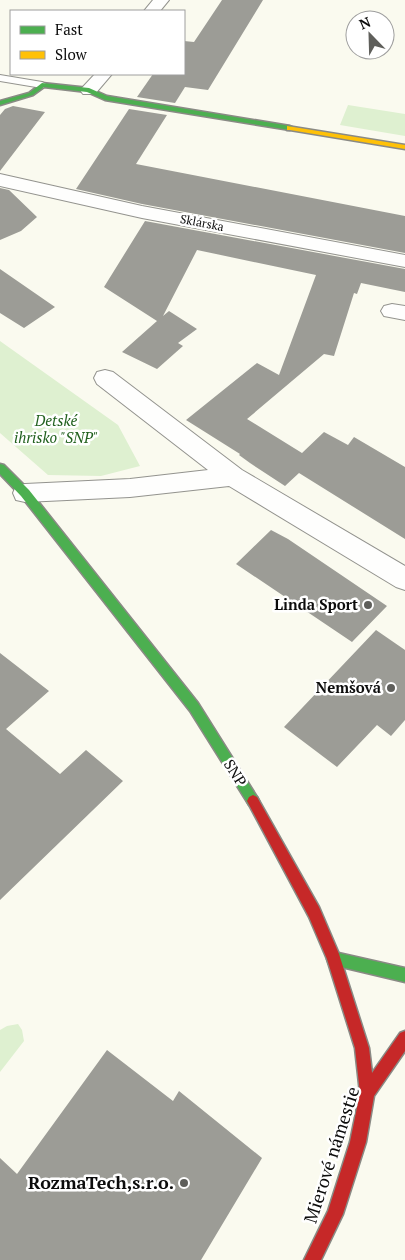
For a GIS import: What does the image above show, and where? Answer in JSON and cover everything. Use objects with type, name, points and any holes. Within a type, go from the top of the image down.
[{"type":"street","points":[[89,90],[103,75]]},
{"type":"street","points":[[0,102],[31,94],[42,86],[89,90],[106,98],[405,146]]},
{"type":"street","name":"Sklárska","points":[[0,180],[142,212],[405,260]]},
{"type":"street","points":[[105,378],[233,476],[405,579]]},
{"type":"street","name":"SNP","points":[[0,468],[25,493],[194,707],[258,809],[314,912],[334,959],[362,1048],[367,1093]]},
{"type":"street","points":[[25,493],[130,488],[233,476]]},
{"type":"street","points":[[334,959],[405,975]]},
{"type":"street","name":"Mierové námestie","points":[[312,1260],[335,1214],[358,1142],[367,1093],[405,1038]]},
{"type":"lane","points":[[0,78],[42,86]]},
{"type":"green space","points":[[348,105],[405,114],[405,136],[340,125]]},
{"type":"green space","name":"Detské ihrisko \"SNP\"","points":[[0,341],[118,425],[140,466],[101,476],[48,475],[0,433]]},
{"type":"green space","points":[[18,1024],[22,1030],[24,1041],[0,1072],[0,1030],[7,1026]]},
{"type":"building","points":[[222,0],[263,0],[208,90],[185,87],[175,103],[137,97],[152,75],[185,75],[185,41],[194,42]]},
{"type":"building","points":[[13,106],[45,112],[0,171],[0,115],[5,109]]},
{"type":"building","points":[[129,109],[167,115],[136,164],[405,216],[405,253],[142,204],[76,189]]},
{"type":"building","points":[[0,188],[9,190],[37,217],[21,231],[0,240]]},
{"type":"building","points":[[145,221],[405,269],[405,292],[361,283],[357,294],[354,293],[334,356],[324,354],[247,419],[302,453],[324,432],[348,445],[354,437],[405,467],[405,539],[299,473],[285,486],[250,463],[240,454],[186,420],[257,363],[279,375],[316,275],[197,250],[163,316],[169,311],[197,329],[178,343],[183,346],[157,369],[122,352],[157,321],[104,287]]},
{"type":"building","points":[[0,269],[55,307],[24,328],[0,313]]},
{"type":"building","points":[[271,530],[288,539],[387,606],[352,642],[236,564]]},
{"type":"building","points":[[376,630],[405,650],[405,720],[391,736],[377,725],[337,767],[284,727]]},
{"type":"building","points":[[0,653],[49,691],[6,729],[60,774],[86,750],[123,781],[0,900]]},
{"type":"building","points":[[107,1050],[173,1101],[179,1091],[262,1158],[201,1260],[0,1260],[0,1158],[17,1174]]},
{"type":"traffic: fast","points":[[0,103],[31,94],[42,85],[89,90],[105,98],[290,128]]},
{"type":"traffic: fast","points":[[0,468],[25,493],[194,707],[253,801]]},
{"type":"traffic: fast","points":[[334,959],[405,975]]},
{"type":"traffic: slow","points":[[290,128],[405,147]]},
{"type":"traffic: jam","points":[[253,801],[314,912],[334,959],[362,1048],[367,1093]]},
{"type":"traffic: jam","points":[[312,1260],[335,1214],[358,1142],[367,1093],[405,1038]]},
{"type":"place","name":"Linda Sport","points":[[368,605]]},
{"type":"place","name":"Nemšová","points":[[391,688]]},
{"type":"place","name":"RozmaTech,s.r.o.","points":[[184,1183]]}]
